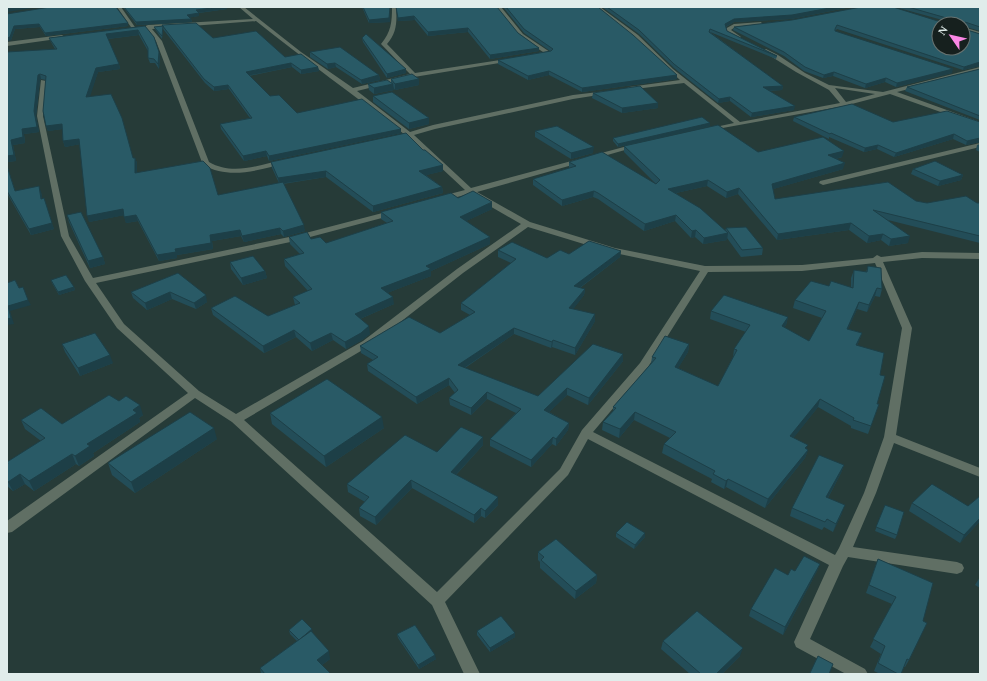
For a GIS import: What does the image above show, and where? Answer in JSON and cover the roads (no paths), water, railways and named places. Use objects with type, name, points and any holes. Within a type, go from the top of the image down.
[{"type":"street","points":[[119,7],[135,29]]},
{"type":"street","points":[[240,7],[299,53],[352,90],[410,135],[470,191],[527,224],[613,250],[705,269],[802,268],[877,258],[922,255],[980,256]]},
{"type":"street","points":[[394,7],[395,23],[393,34],[384,44],[414,75]]},
{"type":"street","points":[[498,7],[521,35],[548,52],[532,55]]},
{"type":"street","points":[[597,7],[636,36],[684,81],[738,123]]},
{"type":"street","points":[[127,30],[148,27],[256,20]]},
{"type":"street","points":[[746,42],[729,32],[728,29],[734,26],[768,24]]},
{"type":"street","points":[[148,27],[159,41],[206,163],[215,170],[235,172],[296,159]]},
{"type":"street","points":[[7,44],[66,36]]},
{"type":"street","points":[[757,48],[781,58],[803,74],[828,86],[837,92],[844,104]]},
{"type":"street","points":[[352,90],[414,75],[517,58]]},
{"type":"street","points":[[949,68],[964,73]]},
{"type":"street","points":[[699,132],[738,123],[844,104],[980,69]]},
{"type":"street","points":[[43,81],[40,116],[65,236],[90,281],[120,326],[195,393],[236,419],[438,601],[472,674]]},
{"type":"street","points":[[618,90],[684,81]]},
{"type":"street","points":[[828,86],[888,93],[980,124]]},
{"type":"street","points":[[395,138],[448,123],[573,97],[610,91]]},
{"type":"street","points":[[433,201],[644,144]]},
{"type":"street","points":[[823,183],[980,145]]},
{"type":"street","points":[[90,281],[295,238],[403,209]]},
{"type":"street","points":[[236,419],[367,342],[460,271],[527,224]]},
{"type":"street","points":[[860,674],[801,642],[837,563],[845,551],[870,493],[890,437],[907,328],[877,258]]},
{"type":"street","points":[[438,601],[564,472],[586,433],[644,365],[705,269]]},
{"type":"street","points":[[7,528],[195,393]]},
{"type":"street","points":[[586,433],[837,563]]},
{"type":"street","points":[[890,437],[980,473]]},
{"type":"street","points":[[845,551],[957,568]]}]
